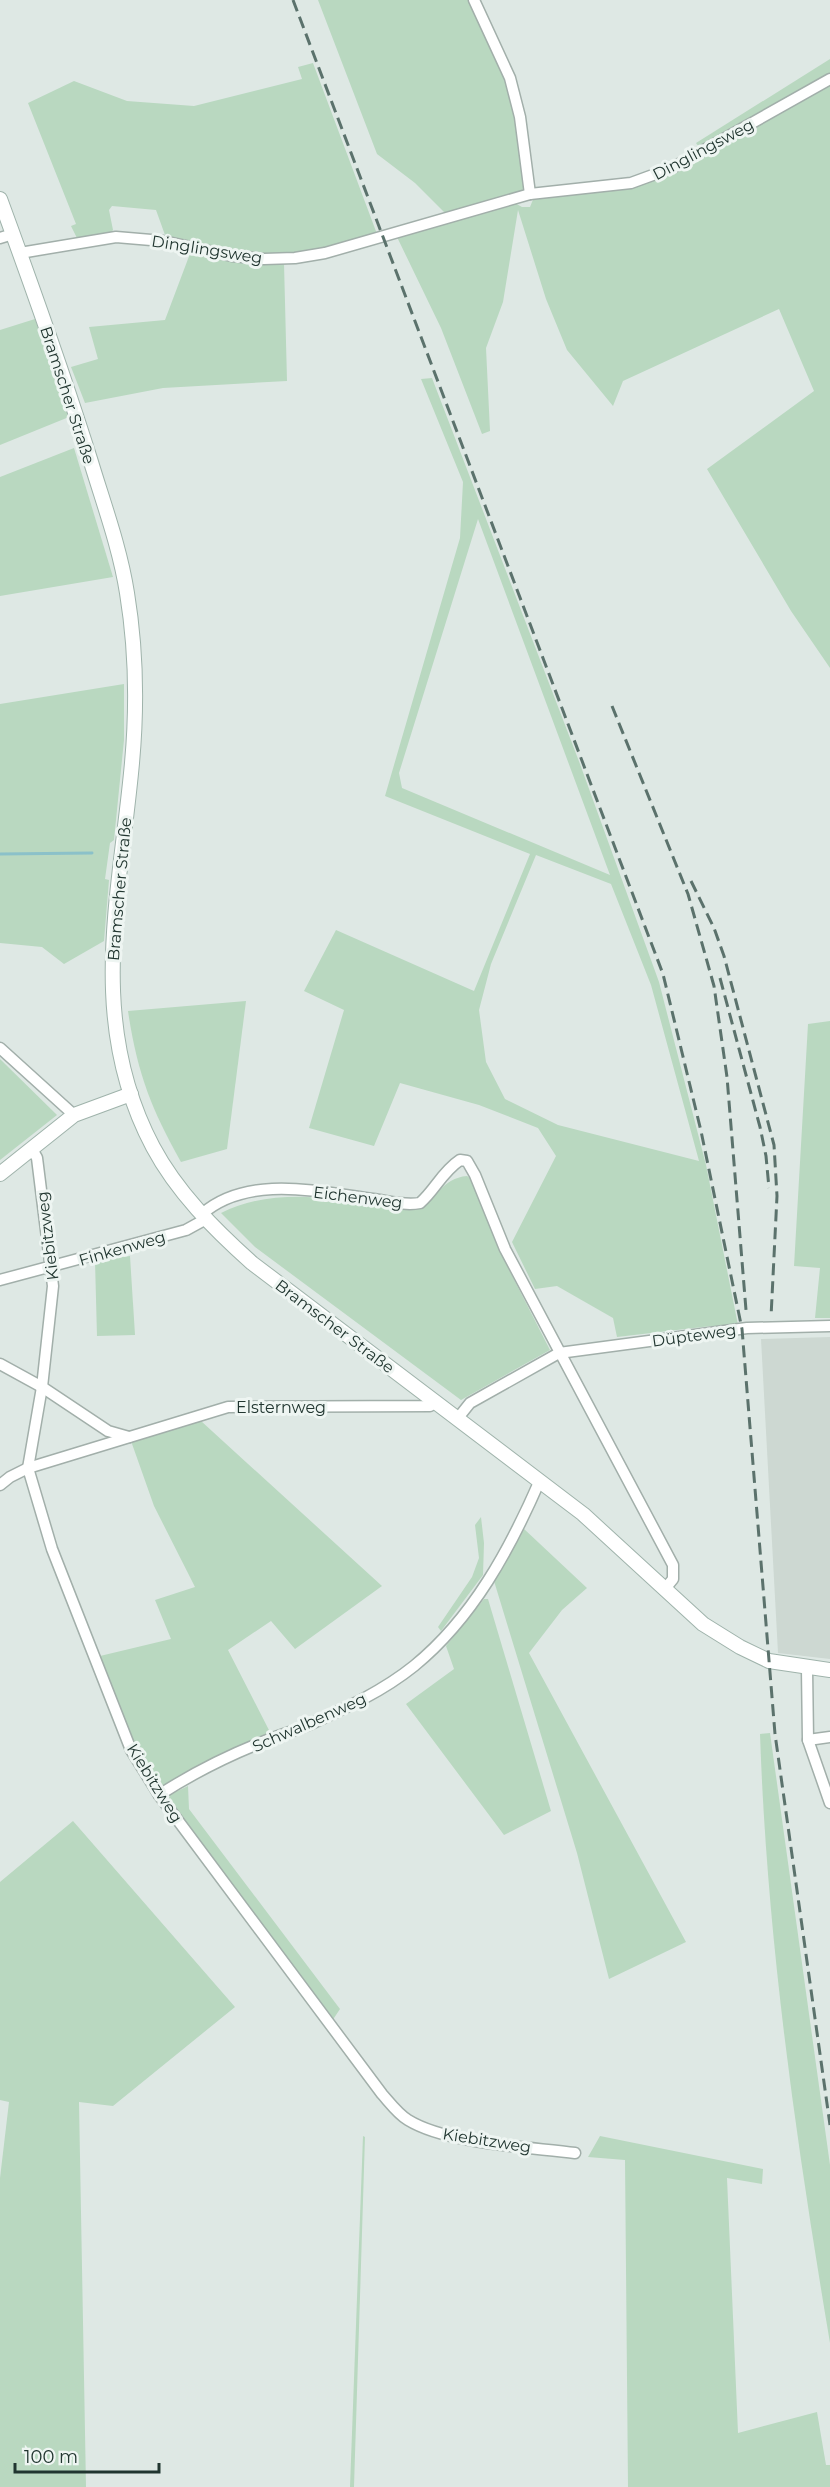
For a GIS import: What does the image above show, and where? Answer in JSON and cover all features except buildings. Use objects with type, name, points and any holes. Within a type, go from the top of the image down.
[{"type":"street","points":[[474,0],[510,78],[520,117],[530,194]]},
{"type":"street","name":"Dinglingsweg","points":[[20,253],[116,237],[163,241],[232,256],[264,259],[325,254],[530,194],[644,180],[672,168],[830,79]]},
{"type":"street","name":"Bramscher Straße","points":[[0,199],[6,236],[20,253],[82,433],[115,541],[127,593],[134,693],[132,762],[111,949],[113,1011],[130,1094],[154,1149],[182,1191],[204,1217],[252,1263],[540,1480],[605,1533],[664,1590],[717,1633],[769,1661],[830,1671]]},
{"type":"street","points":[[0,1048],[74,1115]]},
{"type":"street","points":[[0,1174],[74,1115],[130,1094]]},
{"type":"street","name":"Kiebitzweg","points":[[32,1149],[37,1158],[53,1268],[42,1387],[28,1468],[52,1549],[132,1750],[159,1795],[382,2094],[405,2118],[429,2129],[469,2138],[575,2153]]},
{"type":"street","name":"Eichenweg","points":[[204,1217],[213,1206],[232,1198],[263,1190],[297,1189],[420,1203],[436,1181],[453,1165],[460,1160],[467,1161],[505,1249],[673,1565],[674,1579],[664,1590]]},
{"type":"street","name":"Finkenweg","points":[[0,1280],[53,1268],[186,1230],[204,1217]]},
{"type":"street","name":"Düpteweg","points":[[559,1353],[747,1328],[830,1326]]},
{"type":"street","points":[[458,1418],[470,1403],[559,1353]]},
{"type":"street","points":[[0,1364],[42,1387],[108,1431],[130,1437]]},
{"type":"street","name":"Elsternweg","points":[[0,1485],[28,1468],[228,1407],[430,1406],[435,1402]]},
{"type":"street","name":"Schwalbenweg","points":[[159,1795],[184,1779],[258,1744],[309,1725],[377,1692],[413,1667],[442,1641],[488,1585],[540,1480]]},
{"type":"street","points":[[807,1669],[808,1740],[830,1803]]},
{"type":"street","points":[[808,1740],[830,1737]]},
{"type":"shaded area","points":[[830,1337],[830,1659],[778,1653],[761,1339]]},
{"type":"green space","points":[[318,0],[471,0],[508,78],[527,184],[519,194],[447,215],[415,183],[377,154]]},
{"type":"green space","points":[[830,59],[830,668],[791,611],[707,469],[814,391],[779,309],[623,381],[613,406],[567,350],[546,299],[518,210],[503,302],[486,348],[490,431],[482,434],[441,328],[397,237],[513,202],[522,207],[530,207],[534,197],[634,186],[703,153],[696,143]]},
{"type":"green space","points":[[313,63],[377,234],[294,256],[232,254],[165,235],[156,210],[112,206],[109,210],[113,230],[109,235],[77,238],[71,226],[76,224],[28,103],[74,81],[127,101],[194,106],[302,79],[298,67]]},
{"type":"green space","points":[[191,251],[284,263],[287,381],[163,388],[85,403],[71,367],[98,359],[89,327],[165,320]]},
{"type":"green space","points":[[35,319],[69,417],[0,445],[0,330]]},
{"type":"green space","points":[[432,378],[580,764],[659,982],[706,1165],[738,1325],[711,1330],[711,1326],[617,1337],[613,1318],[557,1286],[535,1289],[512,1242],[556,1156],[538,1128],[479,1105],[400,1083],[374,1146],[309,1128],[344,1010],[304,991],[336,930],[474,991],[530,854],[385,796],[460,538],[463,482],[421,379]],"holes":[[[478,519],[610,875],[402,788],[399,773]],[[536,855],[611,884],[651,985],[699,1161],[558,1125],[505,1099],[486,1062],[479,1010],[491,964]]]},
{"type":"green space","points":[[74,448],[113,577],[0,596],[0,477]]},
{"type":"green space","points":[[124,684],[124,740],[114,840],[110,843],[105,879],[109,880],[104,941],[64,964],[42,947],[0,943],[0,704]]},
{"type":"green space","points":[[246,1001],[227,1149],[181,1162],[161,1125],[147,1090],[136,1053],[128,1011]]},
{"type":"green space","points":[[830,1021],[830,1318],[815,1318],[820,1268],[794,1266],[808,1024]]},
{"type":"green space","points":[[0,1059],[57,1115],[0,1160]]},
{"type":"green space","points":[[467,1176],[470,1178],[500,1252],[550,1350],[461,1400],[255,1247],[221,1213],[243,1204],[292,1197],[317,1197],[415,1210],[451,1181]]},
{"type":"green space","points":[[130,1256],[135,1335],[97,1336],[95,1261]]},
{"type":"green space","points":[[201,1421],[382,1586],[295,1649],[271,1621],[228,1650],[272,1736],[158,1791],[138,1753],[100,1656],[171,1639],[155,1600],[195,1587],[154,1506],[131,1441]]},
{"type":"green space","points":[[481,1517],[484,1543],[483,1575],[441,1631],[438,1627],[472,1577],[479,1558],[475,1525]]},
{"type":"green space","points":[[523,1528],[587,1588],[562,1610],[529,1653],[686,1942],[609,1979],[577,1853],[494,1581]]},
{"type":"green space","points":[[484,1599],[488,1599],[551,1811],[504,1835],[406,1704],[454,1669],[446,1646]]},
{"type":"green space","points":[[770,1733],[830,2165],[830,2343],[795,2116],[776,1964],[760,1734]]},
{"type":"green space","points":[[188,1786],[189,1809],[340,2009],[332,2021],[163,1798]]},
{"type":"green space","points":[[73,1821],[235,2007],[113,2106],[79,2102],[86,2487],[0,2487],[0,2178],[9,2102],[0,2100],[0,1882]]},
{"type":"green space","points":[[363,2136],[365,2137],[354,2487],[350,2487]]},
{"type":"green space","points":[[600,2136],[763,2169],[762,2184],[727,2178],[738,2433],[817,2412],[826,2465],[830,2465],[830,2487],[628,2487],[625,2160],[588,2157]]},
{"type":"waterway","points":[[0,854],[92,853]]},
{"type":"railway","points":[[293,0],[663,974],[701,1131],[742,1329],[775,1734],[830,2125]]},
{"type":"railway","points":[[612,706],[688,894],[714,986],[727,1077],[746,1310]]},
{"type":"railway","points":[[691,881],[714,928],[724,956],[774,1145],[777,1196],[771,1317]]},
{"type":"railway","points":[[720,978],[760,1127],[769,1188]]}]
